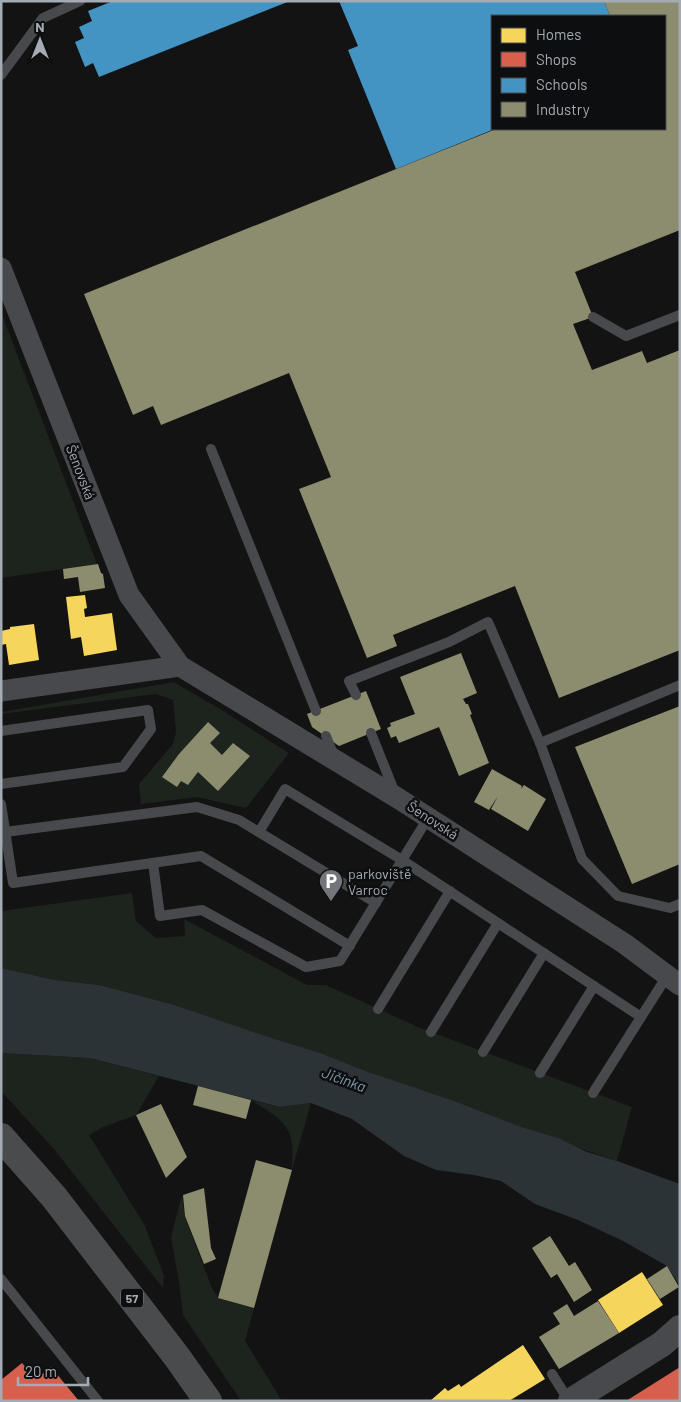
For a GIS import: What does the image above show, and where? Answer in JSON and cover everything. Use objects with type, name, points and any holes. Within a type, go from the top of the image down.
[{"type":"main road","name":"57","points":[[1,1137],[60,1205],[208,1401]]},
{"type":"street","name":"Šenovská","points":[[1,268],[129,595],[180,666],[396,797],[625,944],[673,980]]},
{"type":"street","points":[[1,691],[180,666]]},
{"type":"street","points":[[570,1401],[662,1344],[680,1328]]},
{"type":"lane","points":[[1,75],[43,18],[80,1]]},
{"type":"lane","points":[[593,317],[626,336],[680,315]]},
{"type":"lane","points":[[211,449],[316,711]]},
{"type":"lane","points":[[356,695],[349,681],[449,642],[488,622],[540,743],[582,859],[618,896],[670,908],[680,904]]},
{"type":"lane","points":[[540,743],[680,685]]},
{"type":"lane","points":[[1,731],[148,710],[151,729],[123,766],[1,784]]},
{"type":"lane","points":[[371,733],[396,797]]},
{"type":"lane","points":[[326,736],[336,760]]},
{"type":"lane","points":[[259,832],[285,789],[402,860],[641,1017]]},
{"type":"lane","points":[[1,804],[13,883],[201,856],[350,946]]},
{"type":"lane","points":[[5,832],[197,807],[238,820],[376,903]]},
{"type":"lane","points":[[153,863],[160,916],[202,910],[306,967],[340,960],[428,818]]},
{"type":"lane","points":[[378,1009],[450,891]]},
{"type":"lane","points":[[431,1032],[498,923]]},
{"type":"lane","points":[[483,1052],[544,953]]},
{"type":"lane","points":[[594,1094],[641,1017],[673,980]]},
{"type":"lane","points":[[540,1073],[594,986]]},
{"type":"lane","points":[[1,1279],[98,1401]]},
{"type":"lane","points":[[552,1374],[570,1401]]},
{"type":"shaded area","points":[[1,312],[97,564],[1,578]]},
{"type":"shaded area","points":[[174,682],[289,753],[246,808],[197,797],[141,804],[139,784],[173,744],[176,732],[173,700],[156,694],[1,714],[1,712]]},
{"type":"shaded area","points":[[132,893],[136,921],[156,938],[185,936],[184,919],[307,985],[326,985],[418,1027],[632,1107],[617,1161],[99,985],[55,980],[1,968],[1,911]]},
{"type":"shaded area","points":[[1,1053],[90,1058],[159,1076],[136,1115],[101,1128],[89,1135],[145,1226],[164,1276],[163,1288],[54,1149],[1,1091]]},
{"type":"shaded area","points":[[251,1100],[280,1107],[311,1103],[292,1170],[291,1138],[285,1125]]},
{"type":"shaded area","points":[[182,1195],[185,1217],[212,1288],[218,1298],[254,1308],[245,1341],[282,1401],[241,1401],[183,1315],[171,1237]]},
{"type":"water","name":"Jičínka","points":[[1,968],[55,980],[99,985],[174,1005],[320,1053],[521,1127],[558,1138],[587,1152],[680,1184],[680,1286],[667,1266],[623,1241],[578,1220],[535,1204],[501,1181],[436,1170],[404,1156],[352,1119],[311,1103],[280,1107],[90,1058],[1,1053]]},
{"type":"building: Homes","points":[[85,595],[87,608],[84,609],[85,617],[112,613],[117,650],[84,656],[81,637],[71,639],[66,597]]},
{"type":"building: Homes","points":[[34,624],[39,660],[9,665],[6,644],[1,645],[1,631],[10,629],[10,627]]},
{"type":"building: Homes","points":[[642,1272],[663,1305],[619,1333],[598,1300]]},
{"type":"building: Homes","points":[[523,1345],[545,1379],[509,1401],[430,1401],[445,1388],[448,1391],[459,1384],[461,1387]]},
{"type":"building: Shops","points":[[22,1363],[36,1379],[51,1367],[79,1401],[1,1401],[1,1380]]},
{"type":"building: Shops","points":[[680,1367],[680,1401],[626,1401]]},
{"type":"building: Schools","points":[[113,1],[290,1],[99,77],[93,63],[85,67],[75,42],[84,38],[79,27],[92,21],[88,11]]},
{"type":"building: Schools","points":[[339,1],[604,1],[610,15],[491,15],[492,130],[396,169],[348,50],[358,46]]},
{"type":"building: Industry","points":[[604,1],[680,1],[680,230],[575,272],[593,317],[573,324],[592,370],[642,351],[647,363],[680,350],[680,650],[559,698],[515,586],[393,635],[397,646],[367,658],[299,489],[331,477],[289,373],[161,425],[153,406],[133,415],[84,294],[494,130],[666,130],[666,15],[610,15]]},
{"type":"building: Industry","points":[[98,564],[103,574],[105,588],[80,592],[78,577],[64,579],[63,569]]},
{"type":"building: Industry","points":[[461,653],[477,693],[463,699],[468,704],[472,714],[470,715],[489,763],[459,776],[439,727],[399,743],[396,736],[391,738],[387,728],[391,726],[390,723],[415,714],[400,677]]},
{"type":"building: Industry","points":[[366,691],[381,729],[339,746],[312,727],[307,714]]},
{"type":"building: Industry","points":[[680,706],[680,864],[632,884],[575,747]]},
{"type":"building: Industry","points":[[208,722],[220,733],[210,743],[222,755],[233,743],[250,756],[218,791],[198,772],[188,785],[181,781],[177,787],[162,777],[179,754]]},
{"type":"building: Industry","points":[[492,769],[522,786],[521,789],[524,785],[546,799],[528,831],[491,809],[498,796],[489,810],[474,802]]},
{"type":"building: Industry","points":[[198,1086],[251,1100],[246,1119],[193,1105]]},
{"type":"building: Industry","points":[[161,1104],[187,1157],[166,1178],[136,1115]]},
{"type":"building: Industry","points":[[256,1160],[292,1170],[254,1308],[218,1298]]},
{"type":"building: Industry","points":[[204,1188],[211,1248],[216,1259],[204,1264],[185,1216],[183,1195]]},
{"type":"building: Industry","points":[[550,1236],[569,1266],[575,1262],[592,1290],[574,1302],[557,1274],[551,1278],[532,1248]]},
{"type":"building: Industry","points":[[667,1266],[679,1287],[660,1299],[647,1279]]},
{"type":"building: Industry","points":[[598,1301],[619,1333],[559,1369],[539,1337],[560,1324],[553,1313],[567,1304],[574,1316]]},
{"type":"place","name":"parkoviště Varroc","points":[[331,902]]}]
